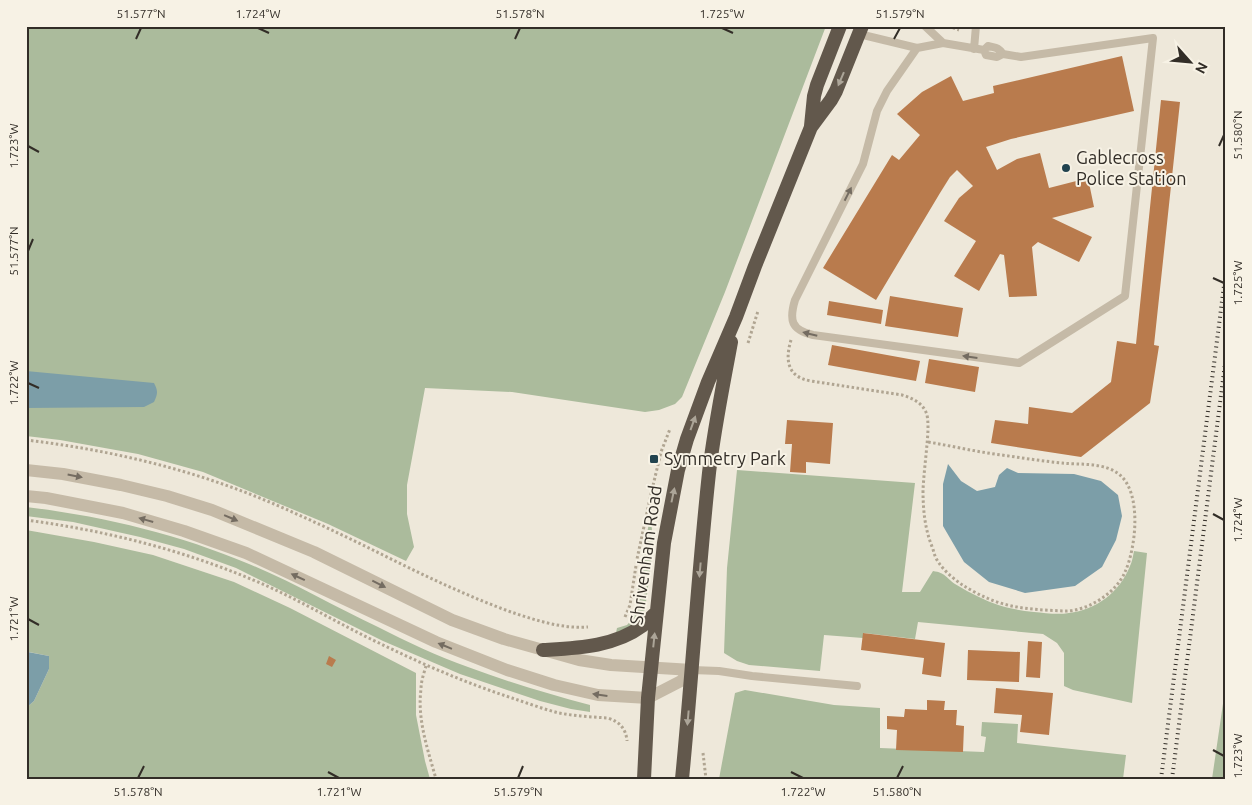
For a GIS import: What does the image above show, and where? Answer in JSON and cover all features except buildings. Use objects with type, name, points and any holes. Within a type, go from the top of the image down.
[{"type":"highway","name":"Shrivenham Road","points":[[811,127],[817,85],[840,26]]},
{"type":"highway","name":"Shrivenham Road","points":[[644,779],[648,698],[656,613],[664,543],[678,470],[708,382],[736,317],[754,266],[811,127],[833,96],[858,29]]},
{"type":"highway","name":"Shrivenham Road","points":[[682,779],[710,471],[736,317]]},
{"type":"highway","points":[[543,650],[579,647],[611,641],[642,626],[656,613]]},
{"type":"street","points":[[26,470],[63,474],[121,485],[167,496],[212,510],[314,552],[452,620],[559,655],[597,664],[692,670]]},
{"type":"street","points":[[26,496],[46,498],[122,513],[184,531],[246,553],[436,642],[508,670],[554,685],[598,695],[648,698],[681,680],[692,670]]},
{"type":"lane","points":[[925,26],[943,43]]},
{"type":"lane","points":[[974,49],[976,26]]},
{"type":"lane","points":[[858,29],[917,48],[943,43],[984,50],[986,55],[997,57],[1003,54],[1021,57],[1153,38],[1125,296],[1019,364],[806,334],[797,328],[791,318],[795,300],[863,164],[877,111],[887,91],[917,48]]},
{"type":"lane","points":[[692,670],[719,671],[857,686]]},
{"type":"path","points":[[748,344],[760,308]]},
{"type":"path","points":[[797,328],[788,351],[788,362],[798,378],[902,395],[915,399],[927,413],[928,442],[923,505],[928,535],[937,561],[958,582],[985,598],[999,603],[1068,611],[1086,607],[1096,602],[1116,586],[1124,575],[1132,547],[1134,520],[1133,500],[1128,486],[1120,475],[1109,468],[1002,455],[928,442]]},
{"type":"path","points":[[620,621],[630,606],[637,559],[651,494],[661,452],[673,424]]},
{"type":"path","points":[[26,440],[58,443],[148,461],[210,479],[258,497],[337,532],[472,597],[531,619],[574,627],[596,627]]},
{"type":"path","points":[[26,520],[82,528],[194,557],[270,587],[426,666],[488,690],[559,713],[615,720],[626,734],[646,736]]},
{"type":"path","points":[[426,666],[421,687],[421,720],[436,779]]},
{"type":"path","points":[[703,749],[706,779]]},
{"type":"green space","points":[[26,26],[826,26],[725,292],[682,397],[675,404],[659,410],[645,412],[512,392],[425,388],[407,485],[407,514],[414,547],[406,561],[328,524],[203,472],[138,454],[26,436]]},
{"type":"green space","points":[[737,470],[915,483],[902,592],[920,592],[933,571],[943,574],[955,584],[999,605],[1034,612],[1069,613],[1089,608],[1106,598],[1126,575],[1134,551],[1147,553],[1132,703],[1073,690],[1064,686],[1064,653],[1057,643],[1043,634],[918,622],[915,639],[864,633],[863,638],[824,635],[820,671],[749,665],[737,661],[724,653],[727,568]]},
{"type":"green space","points":[[26,507],[111,521],[167,535],[222,553],[282,579],[400,638],[456,663],[498,678],[590,705],[590,712],[540,701],[460,674],[383,641],[236,568],[184,549],[73,522],[26,516]]},
{"type":"green space","points":[[651,514],[653,548],[645,610],[637,623],[616,633],[617,628],[627,625],[634,617],[643,552]]},
{"type":"green space","points":[[26,530],[153,555],[234,582],[290,608],[416,673],[416,715],[430,779],[26,779],[26,708],[34,701],[49,669],[49,656],[29,652],[26,656]]},
{"type":"green space","points":[[1226,683],[1226,779],[1212,779]]},
{"type":"green space","points":[[745,690],[834,705],[880,708],[880,748],[984,752],[986,737],[981,736],[982,722],[1018,724],[1017,743],[1126,755],[1123,779],[719,779],[735,693]]},
{"type":"water","points":[[26,371],[154,383],[157,394],[154,402],[144,407],[26,408]]},
{"type":"water","points":[[948,464],[961,481],[977,491],[995,487],[999,475],[1007,468],[1018,473],[1074,474],[1101,481],[1118,495],[1122,516],[1116,540],[1102,567],[1075,586],[1025,593],[989,582],[964,562],[943,526],[943,484]]},
{"type":"water","points":[[28,652],[49,656],[49,669],[34,701],[26,708],[26,656]]},
{"type":"railway","points":[[1161,779],[1226,270]]},
{"type":"railway","points":[[1172,779],[1226,356]]},
{"type":"place","name":"Gablecross Police Station","points":[[1066,168]]},
{"type":"place","name":"Symmetry Park","points":[[654,459]]}]
